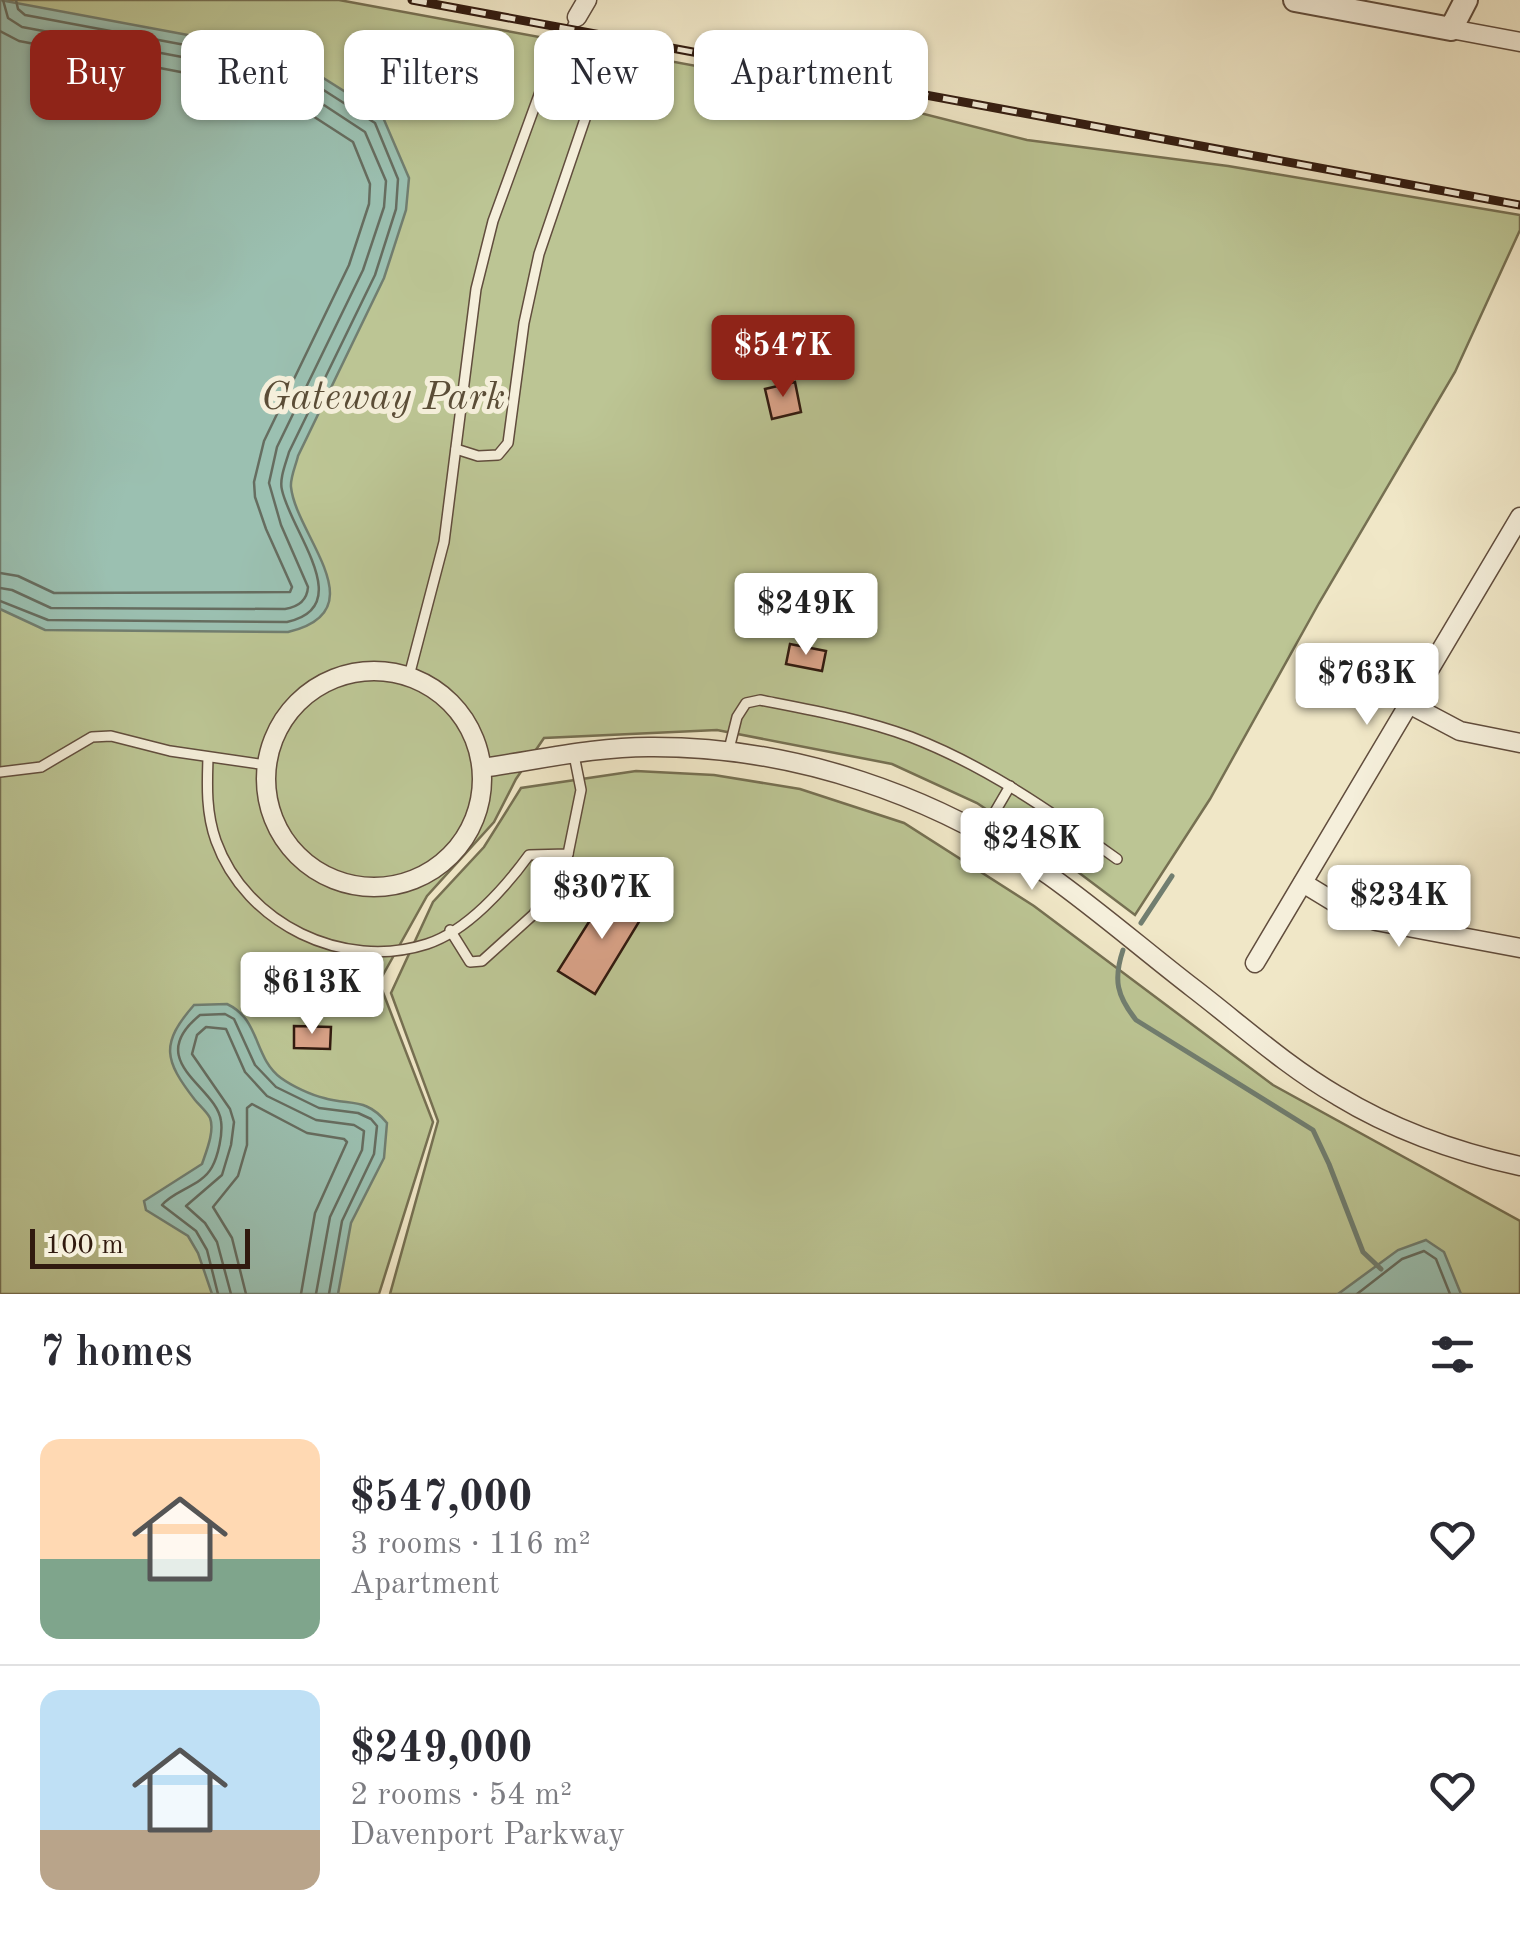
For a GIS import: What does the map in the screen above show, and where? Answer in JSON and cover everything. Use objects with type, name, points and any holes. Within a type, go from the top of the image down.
[{"type":"street","points":[[1295,0],[1520,42]]},
{"type":"street","points":[[1451,29],[1466,0]]},
{"type":"street","points":[[1255,963],[1518,526]]},
{"type":"street","points":[[378,670],[408,676],[431,686],[451,702],[477,744],[482,795],[475,820],[462,843],[422,877],[398,886],[346,885],[300,860],[283,840],[271,816],[266,765],[275,734],[292,708],[316,687],[346,674],[378,670]]},
{"type":"street","points":[[1409,704],[1460,731],[1520,743]]},
{"type":"street","points":[[482,768],[650,746],[729,749],[861,780],[932,808],[1049,876],[1336,1096],[1399,1128],[1472,1155],[1520,1166]]},
{"type":"street","points":[[1303,882],[1350,912],[1376,922],[1520,948]]},
{"type":"lane","points":[[408,676],[444,542],[476,290],[493,221],[534,108]]},
{"type":"lane","points":[[456,449],[478,456],[498,455],[508,443],[524,323],[538,254],[586,120]]},
{"type":"lane","points":[[729,749],[737,717],[746,704],[760,700],[856,719],[912,738],[1010,786],[1117,860]]},
{"type":"lane","points":[[0,772],[40,768],[92,737],[110,736],[208,758],[266,765]]},
{"type":"lane","points":[[450,930],[470,962],[482,962],[534,914],[568,854],[581,790],[574,755]]},
{"type":"lane","points":[[208,758],[206,802],[216,841],[239,886],[282,924],[342,950],[386,953],[430,943],[501,893],[529,855],[568,854]]},
{"type":"lane","points":[[982,834],[1010,786]]},
{"type":"green space","name":"Gateway Park","points":[[0,0],[339,0],[501,30],[344,30],[344,120],[514,120],[514,32],[534,36],[534,120],[674,120],[674,62],[694,66],[694,120],[928,120],[928,115],[1027,140],[1228,166],[1520,215],[1520,230],[1455,372],[1319,603],[1210,799],[1135,915],[977,803],[892,764],[717,730],[544,738],[516,779],[494,822],[427,896],[379,982],[433,1122],[379,1294],[0,1294]]},
{"type":"green space","points":[[636,771],[714,775],[800,789],[904,823],[1034,906],[1273,1085],[1520,1221],[1520,1294],[390,1294],[438,1121],[391,993],[433,902],[484,847],[521,788]]},
{"type":"water","points":[[0,0],[181,34],[181,120],[324,120],[324,78],[344,91],[344,120],[384,120],[409,178],[406,210],[384,278],[298,456],[291,480],[296,506],[325,570],[330,590],[327,607],[314,622],[288,632],[45,630],[0,609]]},
{"type":"water","points":[[227,1004],[246,1019],[266,1060],[281,1078],[319,1097],[365,1106],[387,1123],[384,1158],[351,1223],[338,1294],[212,1294],[188,1236],[146,1210],[144,1201],[202,1164],[211,1135],[210,1118],[172,1063],[170,1052],[175,1031],[194,1005]]},
{"type":"water","points":[[1426,1240],[1444,1252],[1461,1294],[1338,1294],[1398,1250]]},
{"type":"building","points":[[795,382],[801,412],[772,419],[765,389]]},
{"type":"building","points":[[790,644],[826,651],[822,671],[786,664]]},
{"type":"building","points":[[609,890],[645,912],[595,994],[558,971]]},
{"type":"building","points":[[294,1026],[331,1027],[330,1049],[294,1048]]},
{"type":"waterway","points":[[1141,923],[1172,876]]},
{"type":"waterway","points":[[1123,950],[1119,987],[1136,1020],[1313,1130],[1363,1252],[1381,1269]]},
{"type":"railway","points":[[412,0],[1520,205]]}]
